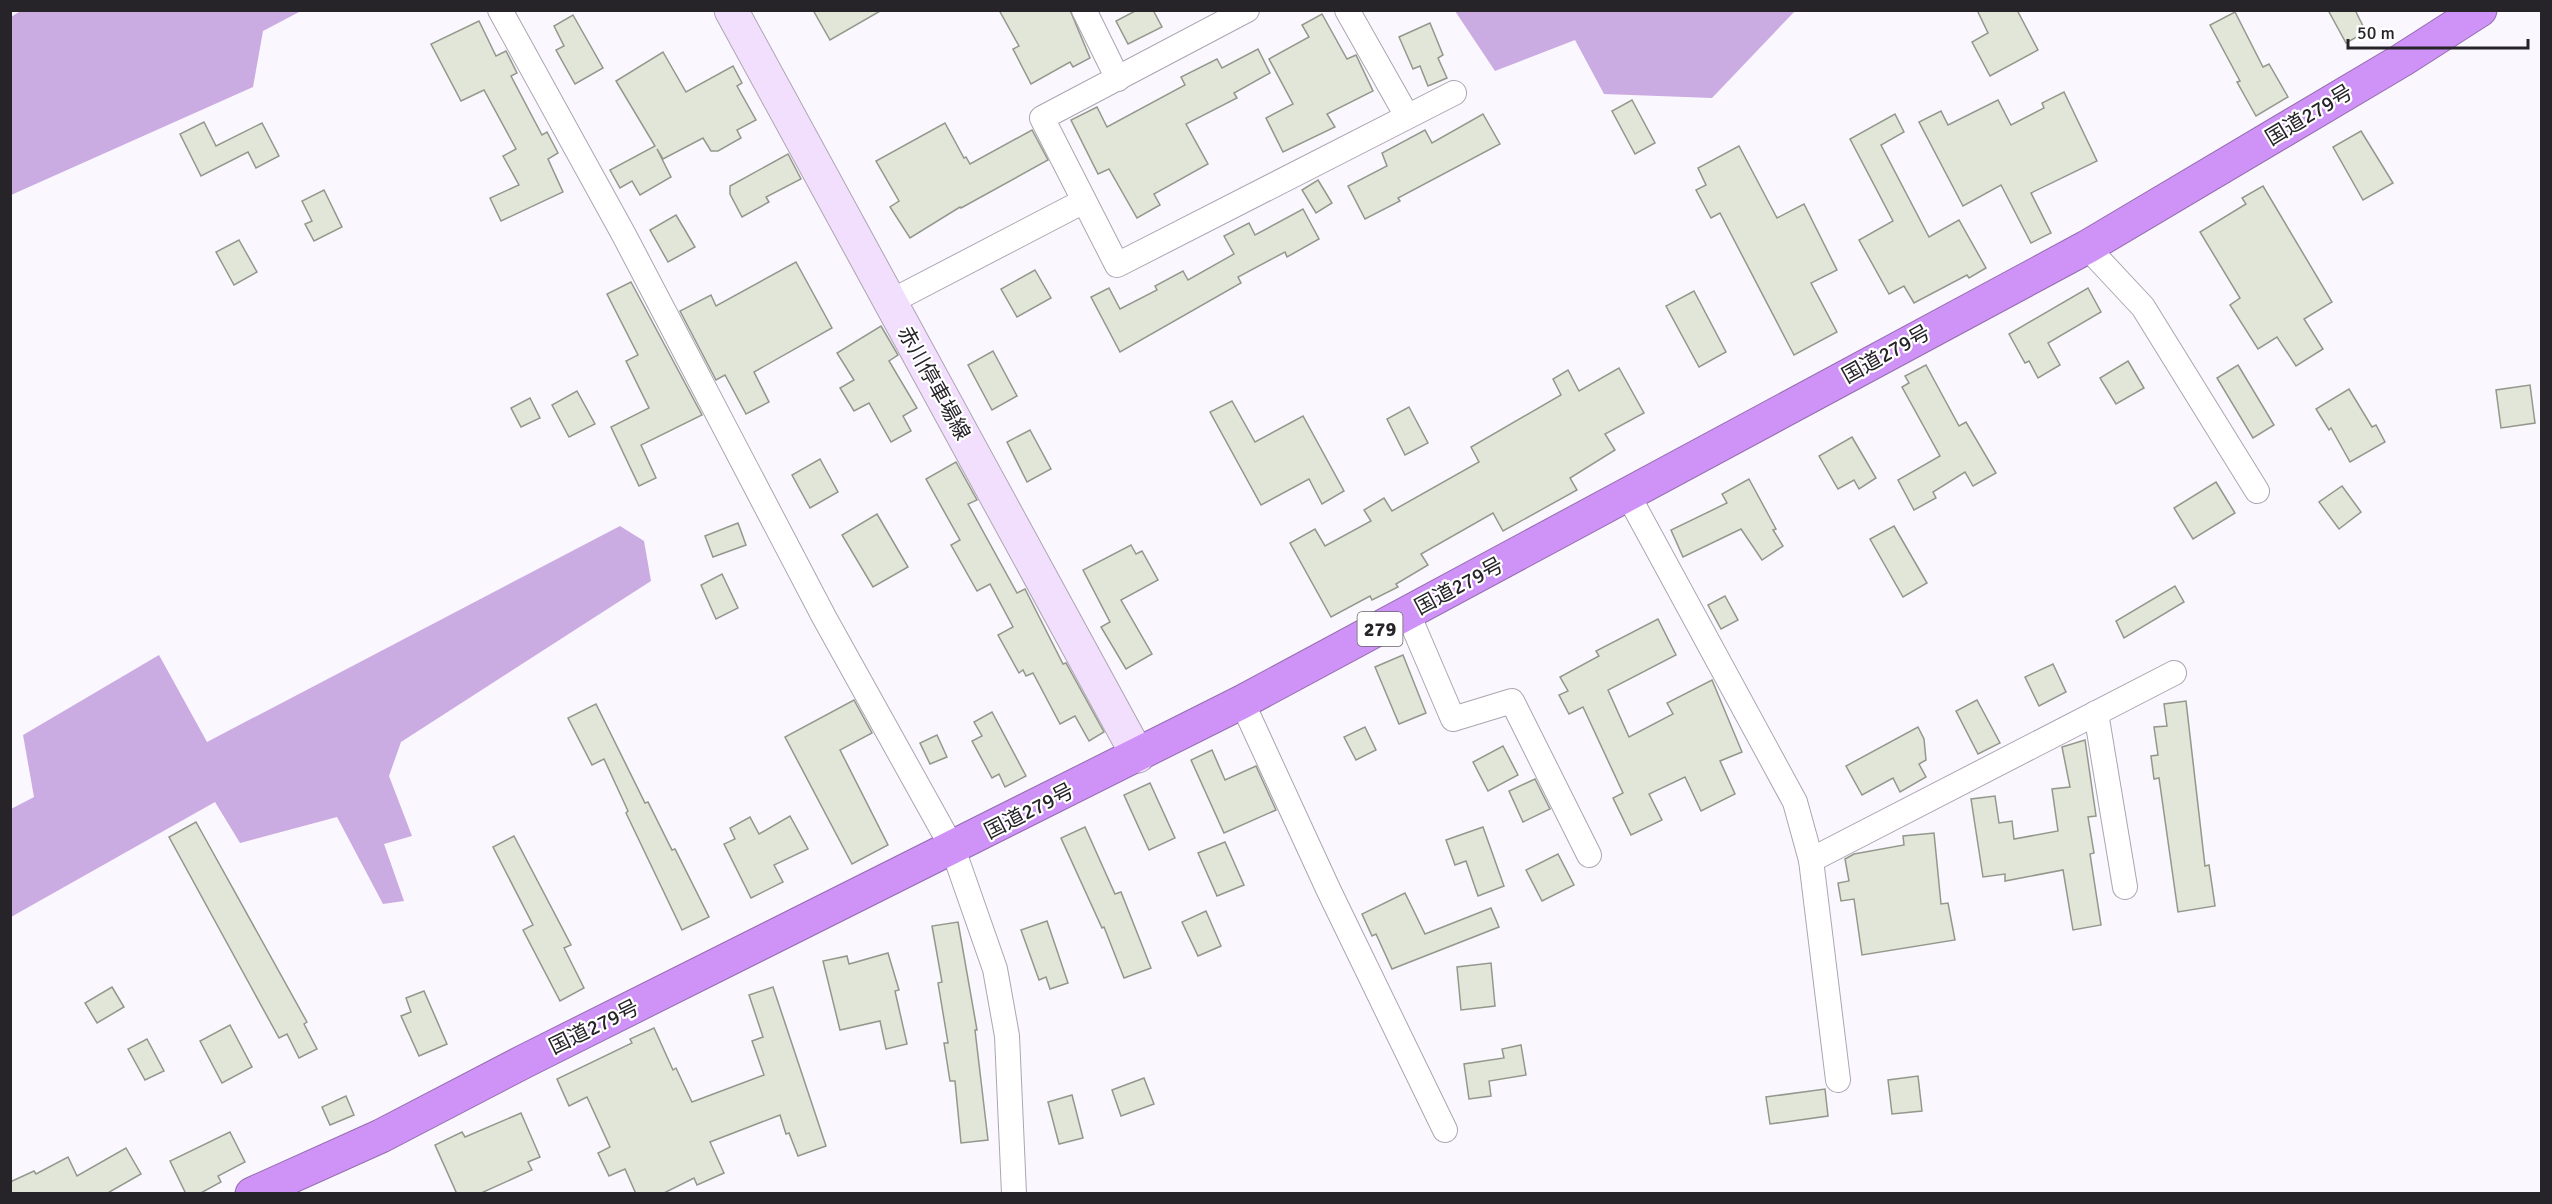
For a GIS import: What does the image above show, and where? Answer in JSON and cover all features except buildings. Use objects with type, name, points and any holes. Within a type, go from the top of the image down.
[{"type":"highway","name":"国道279号","points":[[252,1194],[381,1136],[525,1061],[1138,756],[1408,614],[2087,247],[2402,60],[2480,10]]},
{"type":"main road","name":"赤川停車場線","points":[[731,10],[1138,756]]},
{"type":"street","points":[[500,10],[624,236],[819,606],[953,849],[995,969],[1007,1036],[1014,1194]]},
{"type":"street","points":[[1084,10],[1118,79]]},
{"type":"street","points":[[1247,10],[1042,118],[1117,265],[1454,93]]},
{"type":"street","points":[[1347,10],[1407,116]]},
{"type":"street","points":[[890,302],[1084,201]]},
{"type":"street","points":[[2087,247],[2143,307],[2257,491]]},
{"type":"street","points":[[1628,495],[1796,802],[1811,860],[1838,1080]]},
{"type":"street","points":[[1408,614],[1453,719],[1512,701],[1589,855]]},
{"type":"street","points":[[1811,860],[2174,673]]},
{"type":"street","points":[[1242,702],[1329,891],[1445,1130]]},
{"type":"street","points":[[2096,713],[2125,887]]},
{"type":"shaded area","points":[[22,10],[301,11],[263,31],[253,87],[11,195],[11,17]]},
{"type":"shaded area","points":[[1455,11],[1795,11],[1712,98],[1604,94],[1575,40],[1495,71]]},
{"type":"shaded area","points":[[620,526],[644,541],[651,581],[401,742],[389,776],[412,836],[384,844],[404,901],[383,904],[337,817],[240,843],[215,802],[11,917],[11,809],[34,797],[23,735],[159,655],[207,742]]}]
